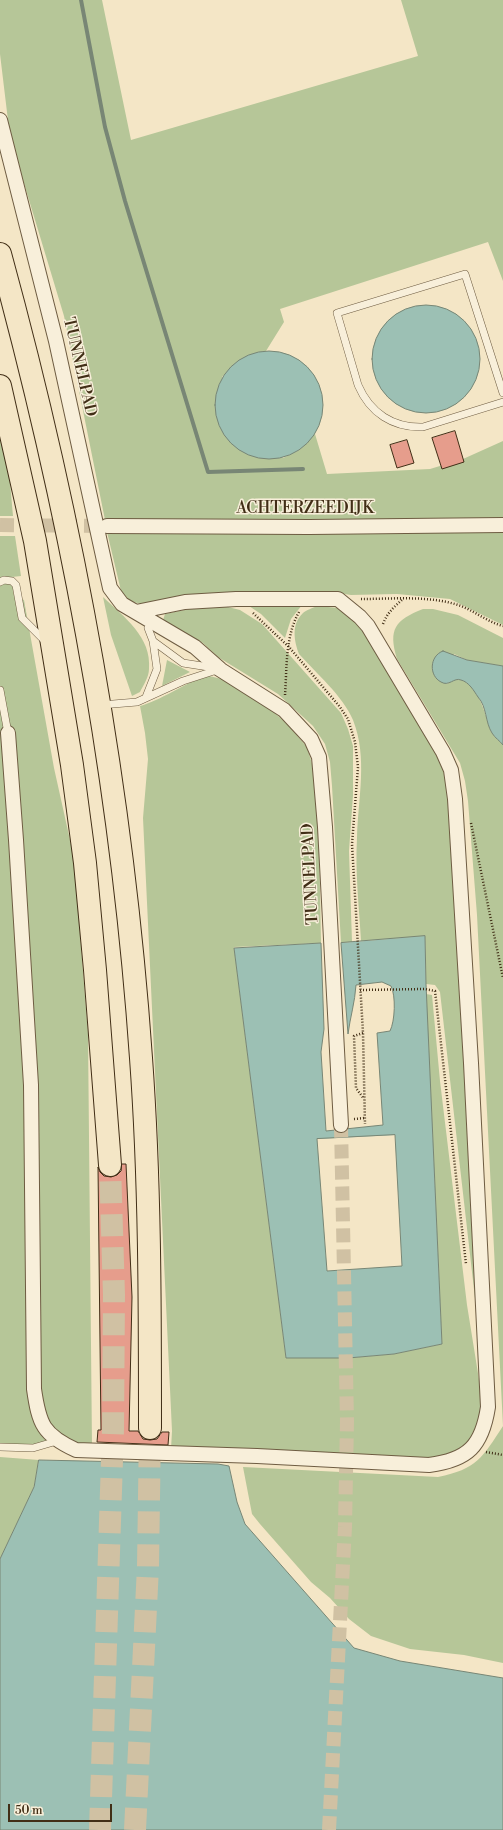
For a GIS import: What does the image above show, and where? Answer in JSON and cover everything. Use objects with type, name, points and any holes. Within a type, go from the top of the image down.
[{"type":"highway","points":[[0,254],[21,332],[61,502],[85,623],[99,706],[123,877],[141,1058],[148,1222],[150,1428]]},
{"type":"highway","points":[[0,386],[29,510],[54,650],[85,863],[96,978],[110,1165]]},
{"type":"street","name":"TUNNELPAD","points":[[0,120],[56,341],[110,588],[122,604],[195,647],[220,669]]},
{"type":"street","name":"ACHTERZEEDIJK","points":[[107,526],[308,527],[503,525]]},
{"type":"street","points":[[8,733],[31,1085],[34,1389],[37,1411],[44,1428],[57,1441],[76,1450],[257,1456],[429,1465],[442,1463],[458,1457],[470,1450],[479,1440],[485,1426],[488,1407],[455,799],[451,770],[443,752],[368,626],[360,617],[338,599],[236,599],[185,602],[136,612]]},
{"type":"street","name":"TUNNELPAD","points":[[136,612],[150,635],[220,669],[284,710],[296,721],[316,747],[321,768],[341,1125]]},
{"type":"lane","points":[[503,393],[465,274],[337,313],[358,385],[363,396],[376,412],[384,418],[397,424],[412,428],[423,427],[503,402]]},
{"type":"lane","points":[[0,582],[4,580],[12,581],[16,585],[22,618],[54,650]]},
{"type":"lane","points":[[146,697],[157,669],[150,635]]},
{"type":"lane","points":[[99,706],[137,702],[183,681],[220,669]]},
{"type":"lane","points":[[0,690],[8,733]]},
{"type":"lane","points":[[0,1447],[33,1448],[57,1441]]},
{"type":"path","points":[[236,599],[264,622],[288,647],[340,707],[348,719],[352,730],[358,767],[352,844],[363,1033],[365,1124]]},
{"type":"path","points":[[338,599],[403,599],[442,602],[461,606],[503,626]]},
{"type":"path","points":[[381,648],[381,631],[386,617],[403,599]]},
{"type":"path","points":[[284,710],[288,647],[291,629],[298,612],[315,600]]},
{"type":"path","points":[[455,799],[472,824],[503,978]]},
{"type":"path","points":[[360,990],[425,989],[433,990],[436,994],[466,1266]]},
{"type":"path","points":[[363,1033],[354,1036],[356,1088],[364,1099]]},
{"type":"green space","points":[[0,0],[102,0],[131,140],[418,56],[401,0],[503,0],[503,281],[488,242],[280,309],[284,322],[266,351],[242,360],[222,377],[283,458],[299,450],[315,434],[327,474],[430,469],[463,459],[503,441],[503,518],[311,521],[163,519],[105,520],[64,316],[10,137],[0,54]]},
{"type":"green space","points":[[0,428],[8,460],[13,516],[0,516]]},
{"type":"green space","points":[[107,532],[503,532],[503,625],[450,599],[397,594],[351,595],[338,593],[141,604],[130,601],[121,591]]},
{"type":"green space","points":[[0,536],[15,536],[21,576],[12,577],[14,596],[24,600],[54,768],[74,858],[88,1034],[92,1447],[66,1444],[43,1447],[0,1445]]},
{"type":"green space","points":[[103,597],[135,628],[146,647],[149,658],[148,675],[140,692],[132,696],[111,635]]},
{"type":"green space","points":[[246,604],[302,605],[291,619],[285,638],[261,614]]},
{"type":"green space","points":[[208,605],[224,606],[240,610],[262,624],[341,713],[348,729],[353,746],[353,795],[349,851],[352,942],[341,943],[332,786],[330,762],[325,744],[313,726],[278,694],[218,657],[203,643],[163,620],[165,614]]},
{"type":"green space","points":[[317,606],[339,608],[357,621],[440,755],[449,786],[478,1308],[476,1307],[440,992],[435,985],[426,984],[425,937],[361,941],[356,864],[361,778],[358,734],[349,711],[343,702],[299,654],[295,638],[295,627],[299,617],[304,612]]},
{"type":"green space","points":[[423,609],[433,609],[458,615],[503,638],[503,666],[467,660],[454,654],[447,684],[458,679],[465,681],[471,686],[481,702],[492,733],[503,745],[503,1426],[477,915],[468,801],[460,763],[397,659],[393,640],[396,627],[400,622],[413,613]]},
{"type":"green space","points":[[167,660],[190,672],[162,686]]},
{"type":"green space","points":[[205,675],[226,680],[266,705],[287,724],[307,747],[318,784],[321,943],[234,947],[286,1358],[348,1358],[394,1354],[442,1344],[426,994],[432,995],[440,1081],[467,1305],[481,1392],[484,1421],[480,1437],[445,1462],[171,1449],[172,1431],[143,818],[148,759],[140,706],[164,696]]},
{"type":"green space","points":[[503,1426],[503,1663],[464,1655],[410,1649],[371,1636],[349,1619],[330,1598],[311,1582],[252,1514],[243,1467],[438,1477],[451,1474],[470,1466],[483,1454]]},
{"type":"green space","points":[[0,1457],[39,1460],[34,1487],[0,1559]]},
{"type":"water","points":[[426,305],[447,309],[464,321],[476,338],[480,359],[476,380],[464,397],[447,409],[426,413],[405,409],[388,397],[376,380],[372,359],[376,338],[388,321],[405,309]]},
{"type":"water","points":[[269,351],[290,355],[307,367],[319,384],[323,405],[319,426],[307,443],[290,455],[269,459],[248,455],[231,443],[219,426],[215,405],[219,384],[231,367],[248,355]]},
{"type":"water","points":[[443,651],[467,660],[503,666],[503,745],[492,733],[483,705],[469,685],[458,679],[449,683],[444,683],[437,679],[434,675],[432,666],[433,661],[438,654]]},
{"type":"water","points":[[425,936],[442,1344],[394,1354],[348,1358],[286,1358],[234,948],[321,943],[324,1029],[321,1052],[326,1131],[383,1125],[377,1033],[390,1031],[394,1015],[394,996],[391,986],[382,982],[356,985],[348,1034],[341,943]],"holes":[[[395,1135],[402,1266],[327,1271],[317,1139]]]},
{"type":"water","points":[[39,1460],[218,1464],[229,1466],[237,1502],[245,1524],[354,1648],[400,1661],[503,1678],[503,1830],[0,1830],[0,1559],[34,1487]]},
{"type":"building","points":[[455,431],[464,462],[442,469],[432,438]]},
{"type":"building","points":[[407,440],[414,463],[397,468],[390,445]]},
{"type":"building","points":[[122,1164],[126,1164],[132,1297],[129,1431],[138,1431],[143,1439],[150,1440],[157,1439],[162,1432],[169,1432],[168,1445],[97,1442],[98,1430],[101,1430],[98,1167],[104,1176],[111,1177],[117,1175],[121,1171]]},
{"type":"waterway","points":[[81,0],[105,127],[125,201],[208,472],[303,469]]},
{"type":"tunnel","points":[[0,525],[107,526]]},
{"type":"tunnel","points":[[329,1830],[345,1527],[347,1421],[341,1125]]},
{"type":"tunnel","points":[[100,1830],[113,1429],[114,1295],[110,1165]]},
{"type":"tunnel","points":[[135,1830],[148,1567],[150,1428]]}]
